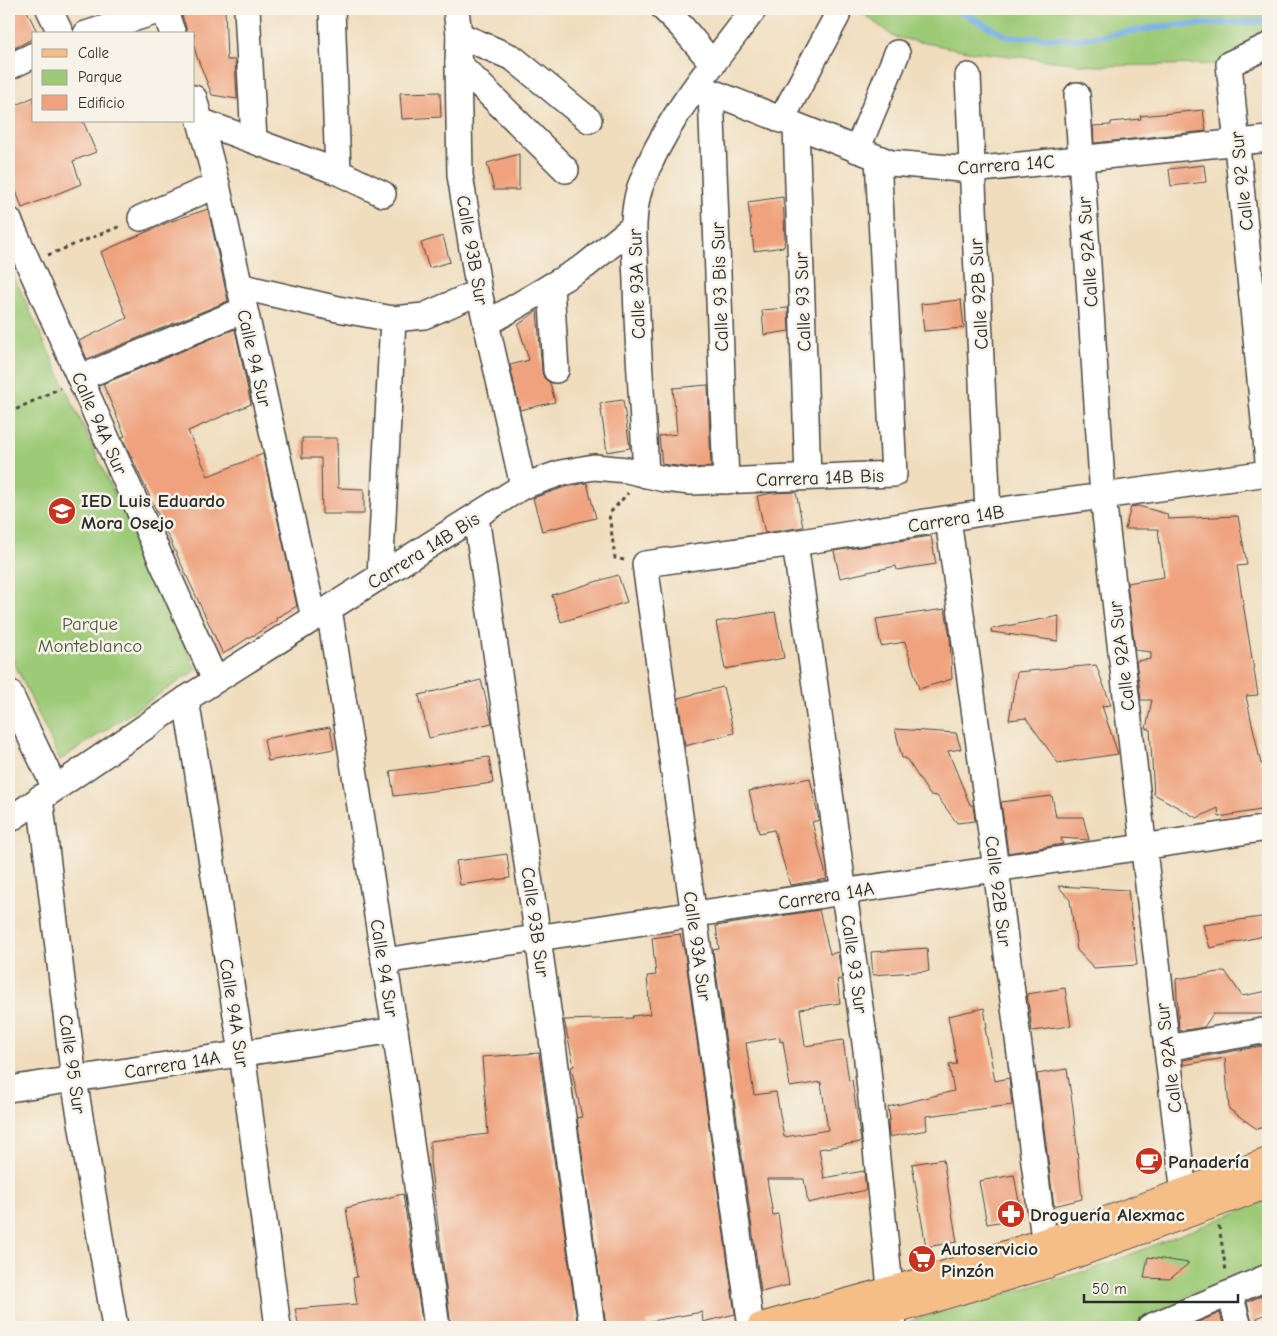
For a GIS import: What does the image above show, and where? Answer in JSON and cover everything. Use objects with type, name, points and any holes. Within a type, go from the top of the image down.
[{"type":"main road","points":[[838,1327],[892,1310],[1185,1204],[1268,1162]]},
{"type":"main road","points":[[1185,1204],[1216,1204],[1268,1184]]},
{"type":"main road","points":[[761,1327],[892,1310]]},
{"type":"street","points":[[49,9],[61,32]]},
{"type":"street","points":[[92,32],[164,9],[172,32]]},
{"type":"street","points":[[247,9],[254,140]]},
{"type":"street","points":[[332,9],[338,172]]},
{"type":"street","name":"Calle 93B Sur","points":[[456,9],[459,35],[460,175],[479,292],[523,486]]},
{"type":"street","points":[[664,9],[713,64]]},
{"type":"street","name":"Calle 93A Sur","points":[[646,475],[632,228],[640,189],[654,153],[681,105],[704,90],[713,64],[754,9]]},
{"type":"street","points":[[788,123],[837,16]]},
{"type":"street","points":[[459,35],[513,58],[589,120]]},
{"type":"street","name":"Calle 92 Sur","points":[[1268,46],[1229,64],[1268,461]]},
{"type":"street","points":[[867,154],[897,53]]},
{"type":"street","points":[[9,67],[32,56]]},
{"type":"street","points":[[458,63],[566,170]]},
{"type":"street","name":"Calle 92B Sur","points":[[968,76],[988,512]]},
{"type":"street","name":"Carrera 14C","points":[[704,90],[891,163],[972,170],[1268,139]]},
{"type":"street","name":"Calle 93 Bis Sur","points":[[704,90],[726,481]]},
{"type":"street","name":"Calle 92A Sur","points":[[1078,95],[1102,497],[1185,1204]]},
{"type":"street","points":[[197,109],[254,140],[338,172],[382,194]]},
{"type":"street","name":"Calle 94 Sur","points":[[197,109],[217,186],[244,310],[321,614],[384,961],[437,1327]]},
{"type":"street","name":"Calle 93 Sur","points":[[788,123],[808,477]]},
{"type":"street","name":"Carrera 14B Bis","points":[[9,820],[215,680],[523,486],[561,473],[594,467],[627,470],[664,479],[691,482],[894,474],[867,154]]},
{"type":"street","points":[[140,218],[217,186]]},
{"type":"street","name":"Calle 94A Sur","points":[[9,220],[215,680]]},
{"type":"street","points":[[486,324],[585,266],[632,228]]},
{"type":"street","points":[[239,286],[338,309],[393,319],[424,316],[479,292]]},
{"type":"street","points":[[551,286],[556,370]]},
{"type":"street","points":[[80,378],[244,310]]},
{"type":"street","points":[[380,577],[393,319]]},
{"type":"street","name":"Carrera 14B","points":[[645,564],[795,543],[988,512],[1268,473]]},
{"type":"street","name":"Calle 93B Sur","points":[[476,516],[538,938],[592,1327]]},
{"type":"street","name":"Calle 92B Sur","points":[[948,519],[1046,1253]]},
{"type":"street","name":"Calle 93 Sur","points":[[795,543],[866,1050],[892,1310]]},
{"type":"street","name":"Calle 93A Sur","points":[[645,564],[751,1327]]},
{"type":"street","name":"Calle 95 Sur","points":[[9,692],[48,793],[74,1080],[115,1327]]},
{"type":"street","name":"Calle 94A Sur","points":[[186,699],[242,1053],[278,1327]]},
{"type":"street","name":"Carrera 14A","points":[[384,961],[1268,828]]},
{"type":"street","name":"Carrera 14A","points":[[9,1089],[395,1030]]},
{"type":"street","points":[[1167,1048],[1268,1030]]},
{"type":"street","points":[[1158,1326],[1268,1277]]},
{"type":"street","points":[[1230,1294],[1239,1327]]},
{"type":"path","points":[[28,263],[140,218]]},
{"type":"path","points":[[9,413],[80,378]]},
{"type":"path","points":[[645,564],[615,558],[609,514],[646,475]]},
{"type":"path","points":[[1216,1204],[1230,1294]]},
{"type":"green space","points":[[857,9],[1268,9],[1268,25],[1220,64],[1097,66],[967,51],[894,37]]},
{"type":"green space","name":"Parque Monteblanco","points":[[9,266],[196,670],[60,760],[9,652]]},
{"type":"green space","points":[[1268,1200],[1268,1268],[1175,1312],[1124,1327],[911,1327],[910,1321],[1093,1269]]},
{"type":"building","points":[[9,9],[26,9],[37,32],[32,32],[32,39],[9,51]]},
{"type":"building","points":[[180,9],[225,9],[227,60],[235,60],[237,99],[212,95],[195,50],[195,32],[187,32]]},
{"type":"building","points":[[440,92],[441,117],[402,119],[400,93]]},
{"type":"building","points":[[32,98],[32,122],[83,122],[96,152],[73,161],[81,184],[22,208],[9,171],[9,108]]},
{"type":"building","points":[[1203,110],[1206,131],[1094,143],[1093,126],[1111,125],[1111,122],[1141,119],[1140,116]]},
{"type":"building","points":[[519,154],[519,190],[494,190],[487,163]]},
{"type":"building","points":[[1204,165],[1206,182],[1171,186],[1169,169]]},
{"type":"building","points":[[783,197],[784,247],[754,251],[748,202]]},
{"type":"building","points":[[208,209],[228,301],[87,359],[79,341],[127,318],[101,252],[169,222]]},
{"type":"building","points":[[443,236],[450,262],[429,268],[421,243]]},
{"type":"building","points":[[961,300],[964,328],[924,331],[921,304]]},
{"type":"building","points":[[788,308],[789,331],[764,335],[762,310]]},
{"type":"building","points":[[537,311],[542,371],[544,378],[550,383],[555,402],[520,410],[510,365],[529,360],[518,325]]},
{"type":"building","points":[[235,329],[251,404],[188,431],[208,476],[263,454],[297,606],[223,654],[122,437],[125,436],[103,384]]},
{"type":"building","points":[[708,385],[711,467],[692,468],[662,464],[659,436],[677,434],[673,388]]},
{"type":"building","points":[[623,400],[630,448],[607,452],[600,403]]},
{"type":"building","points":[[302,438],[337,438],[338,488],[364,489],[364,514],[322,514],[321,458],[302,458]]},
{"type":"building","points":[[587,483],[596,518],[542,531],[533,498],[565,487]]},
{"type":"building","points":[[796,492],[803,527],[765,533],[757,496]]},
{"type":"building","points":[[1138,506],[1167,514],[1168,519],[1238,516],[1247,565],[1237,566],[1258,695],[1246,696],[1261,764],[1265,764],[1266,809],[1219,817],[1218,808],[1197,818],[1154,794],[1150,729],[1146,729],[1152,700],[1141,700],[1136,661],[1151,659],[1151,652],[1135,650],[1127,583],[1164,577],[1158,529],[1125,529],[1131,507]]},
{"type":"building","points":[[931,536],[936,564],[897,570],[896,566],[840,578],[834,551]]},
{"type":"building","points":[[618,575],[627,602],[561,622],[552,595]]},
{"type":"building","points":[[945,609],[950,637],[952,679],[919,689],[905,642],[881,646],[876,619]]},
{"type":"building","points":[[775,612],[784,658],[725,669],[716,622]]},
{"type":"building","points":[[1059,616],[1058,641],[991,632],[991,629]]},
{"type":"building","points":[[1096,665],[1111,705],[1102,706],[1118,754],[1058,763],[1026,718],[1009,720],[1017,672]]},
{"type":"building","points":[[481,680],[492,723],[429,738],[419,695]]},
{"type":"building","points":[[723,687],[734,733],[685,746],[678,698]]},
{"type":"building","points":[[330,727],[334,749],[268,761],[264,739]]},
{"type":"building","points":[[895,729],[956,733],[961,749],[948,751],[970,805],[973,805],[975,821],[957,823],[937,796],[930,795],[906,758],[902,758]]},
{"type":"building","points":[[489,757],[493,783],[394,796],[390,771]]},
{"type":"building","points":[[810,778],[819,820],[812,822],[827,879],[790,885],[774,830],[759,833],[749,791]]},
{"type":"building","points":[[1052,796],[1056,817],[1083,817],[1089,840],[1061,838],[1063,844],[1008,853],[1001,802]]},
{"type":"building","points":[[507,854],[510,878],[460,885],[456,861]]},
{"type":"building","points":[[1058,886],[1128,890],[1137,965],[1094,968],[1077,950],[1070,900]]},
{"type":"building","points":[[819,910],[830,954],[838,952],[842,979],[837,980],[840,1003],[800,1009],[805,1046],[843,1040],[849,1081],[852,1080],[861,1142],[819,1149],[824,1178],[864,1171],[866,1190],[808,1203],[804,1179],[767,1179],[773,1215],[778,1214],[789,1285],[761,1292],[713,950],[719,949],[716,926]],"holes":[[[780,1037],[780,1042],[783,1041],[790,1087],[821,1082],[828,1130],[784,1137],[776,1092],[754,1095],[746,1043]]]},
{"type":"building","points":[[1268,916],[1268,935],[1210,948],[1203,925]]},
{"type":"building","points":[[680,934],[685,954],[735,1314],[703,1322],[702,1312],[646,1322],[647,1327],[606,1327],[577,1118],[582,1117],[571,1067],[574,1066],[564,1020],[633,1018],[632,1016],[650,1014],[647,976],[656,975],[652,938]]},
{"type":"building","points":[[927,948],[929,971],[873,975],[871,952]]},
{"type":"building","points":[[1225,971],[1242,996],[1268,991],[1268,1014],[1213,1014],[1204,1027],[1179,1031],[1176,979]]},
{"type":"building","points":[[1065,988],[1071,1026],[1032,1031],[1027,994]]},
{"type":"building","points":[[984,1008],[987,1027],[985,1028],[995,1081],[1009,1078],[1012,1105],[926,1116],[927,1130],[889,1137],[888,1120],[890,1120],[888,1107],[954,1091],[949,1065],[957,1064],[948,1016]]},
{"type":"building","points":[[1268,1045],[1268,1126],[1257,1129],[1229,1109],[1225,1058],[1183,1065],[1183,1060]]},
{"type":"building","points":[[539,1053],[578,1327],[451,1327],[430,1162],[430,1141],[488,1134],[482,1057]]},
{"type":"building","points":[[1067,1069],[1082,1199],[1054,1206],[1037,1074]]},
{"type":"building","points":[[943,1159],[957,1242],[926,1247],[912,1164]]},
{"type":"building","points":[[1014,1175],[1022,1218],[987,1224],[979,1181]]},
{"type":"building","points":[[403,1194],[423,1327],[299,1327],[295,1309],[357,1304],[353,1278],[357,1277],[346,1208]]},
{"type":"building","points":[[1148,1257],[1189,1263],[1170,1279],[1144,1278]]},
{"type":"building","points":[[1268,1293],[1268,1313],[1257,1318],[1261,1327],[1253,1327],[1247,1302]]},
{"type":"building","points":[[1220,1313],[1224,1327],[1186,1327]]},
{"type":"waterway","points":[[956,9],[1008,37],[1079,39],[1166,26],[1268,21]]},
{"type":"place","name":"IED Luis Eduardo Mora Osejo","points":[[62,511]]},
{"type":"place","name":"Panadería","points":[[1149,1161]]},
{"type":"place","name":"Droguería Alexmac","points":[[1011,1214]]},
{"type":"place","name":"Autoservicio Pinzón","points":[[922,1259]]}]
